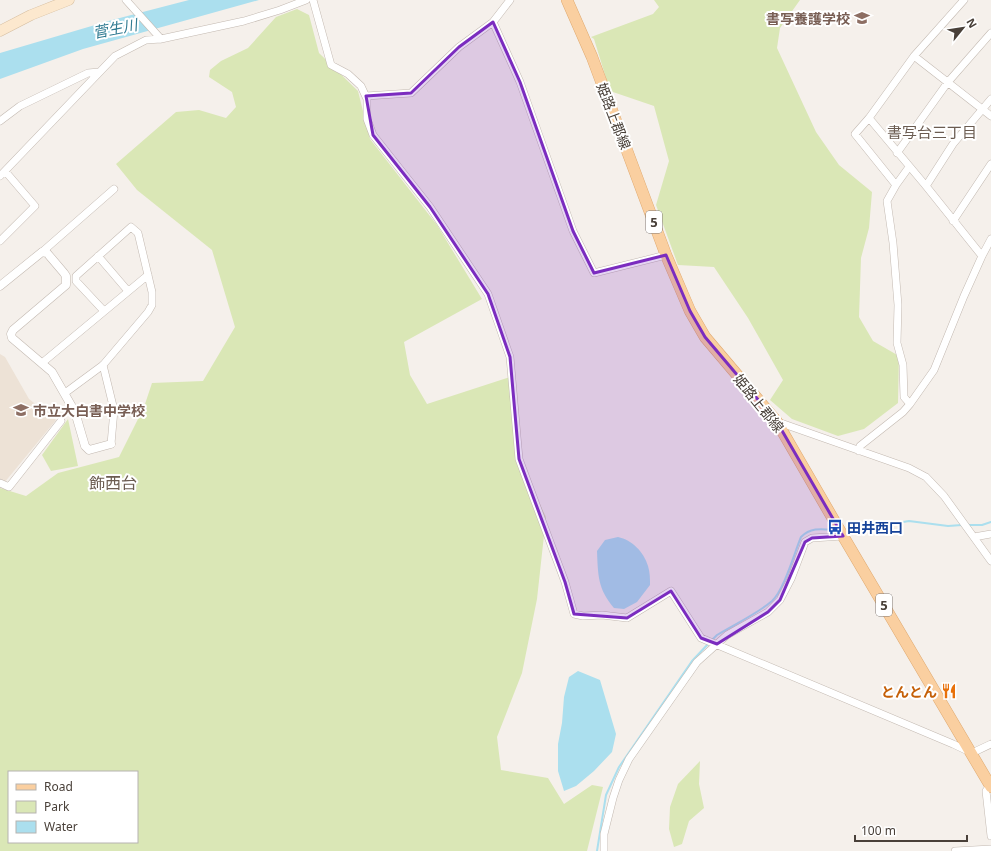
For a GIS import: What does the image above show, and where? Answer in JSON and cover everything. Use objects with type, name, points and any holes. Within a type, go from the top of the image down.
[{"type":"main road","points":[[0,31],[31,15],[70,0]]},
{"type":"main road","name":"姫路上郡線","points":[[566,0],[592,57],[666,255],[690,312],[705,337],[777,422],[991,787]]},
{"type":"street","points":[[126,0],[159,36]]},
{"type":"street","points":[[0,241],[35,206],[2,173],[115,56],[146,40],[159,36],[244,21],[306,0]]},
{"type":"street","points":[[313,0],[331,65],[348,74],[361,86],[366,96],[367,119],[373,134],[430,207],[488,294],[510,357],[519,459],[565,582],[574,614],[583,616],[602,615],[627,618],[671,591],[701,638],[972,753],[991,744]]},
{"type":"street","points":[[366,96],[411,93],[459,47],[493,22],[510,0]]},
{"type":"street","points":[[896,185],[855,134],[869,118],[914,56],[964,0]]},
{"type":"street","points":[[493,22],[520,82],[573,231],[594,273],[666,255]]},
{"type":"street","points":[[897,153],[948,82],[991,33]]},
{"type":"street","points":[[914,56],[991,116]]},
{"type":"street","points":[[0,121],[20,106],[88,73],[99,72]]},
{"type":"street","points":[[926,186],[953,144],[991,99]]},
{"type":"street","points":[[869,118],[982,256]]},
{"type":"street","points":[[953,221],[991,164]]},
{"type":"street","points":[[909,167],[887,201],[893,243],[897,298],[897,343],[903,365],[904,397],[910,404]]},
{"type":"street","points":[[0,286],[42,252],[114,189]]},
{"type":"street","points":[[65,393],[103,365],[148,312],[152,305],[152,292],[138,233],[131,227],[76,276],[76,281],[104,312]]},
{"type":"street","points":[[859,451],[860,446],[903,412],[934,370],[982,256],[991,239]]},
{"type":"street","points":[[42,252],[47,253],[64,273],[66,285],[13,330],[11,334],[15,342],[52,372],[75,412],[85,446],[89,450],[111,444],[114,410],[103,365]]},
{"type":"street","points":[[98,256],[128,291]]},
{"type":"street","points":[[42,363],[148,275]]},
{"type":"street","points":[[0,483],[9,487],[61,421]]},
{"type":"street","points":[[777,422],[909,468],[926,477],[944,496],[991,562]]},
{"type":"street","points":[[974,538],[991,534]]},
{"type":"street","points":[[604,851],[604,834],[612,798],[618,780],[629,759],[697,662],[727,635],[768,612],[780,600],[792,578],[805,542],[812,538],[843,536]]},
{"type":"street","points":[[991,787],[986,791],[991,836]]},
{"type":"street","points":[[955,851],[991,849]]},
{"type":"highlighted area","points":[[493,22],[520,82],[573,231],[594,273],[666,255],[690,311],[705,337],[777,422],[843,536],[812,538],[805,542],[780,600],[768,612],[717,644],[701,638],[671,591],[627,618],[574,614],[565,582],[519,459],[510,357],[488,294],[430,207],[373,135],[366,96],[411,93],[459,47]]},
{"type":"shaded area","name":"市立大白書中学校","points":[[0,354],[5,357],[29,399],[56,420],[4,483],[0,481]]},
{"type":"green space","points":[[654,0],[800,0],[780,28],[777,48],[816,132],[839,165],[872,192],[869,228],[861,258],[859,317],[873,341],[899,356],[898,403],[864,429],[838,436],[792,419],[770,400],[783,380],[748,318],[714,267],[678,265],[656,205],[669,161],[654,106],[610,91],[594,39],[591,37],[653,14],[659,7]]},
{"type":"green space","points":[[297,9],[309,15],[319,53],[358,91],[370,139],[437,225],[482,299],[404,342],[410,375],[427,404],[510,377],[521,465],[546,517],[537,599],[522,673],[497,737],[501,770],[548,778],[564,804],[592,785],[603,787],[587,851],[0,851],[0,488],[26,496],[58,473],[119,457],[144,407],[152,383],[203,381],[235,327],[212,250],[137,190],[116,164],[176,112],[199,110],[226,118],[236,107],[232,92],[209,77],[210,70],[221,61],[248,48],[276,17]]},
{"type":"green space","points":[[68,419],[78,466],[51,471],[42,455]]},
{"type":"green space","points":[[700,761],[699,784],[704,808],[689,821],[682,844],[674,847],[669,829],[670,807],[678,784]]},
{"type":"water","name":"菅生川","points":[[189,0],[259,0],[83,49],[0,79],[0,53],[112,20]]},
{"type":"water","points":[[618,537],[637,547],[644,556],[649,568],[650,576],[650,585],[637,602],[624,609],[614,608],[605,595],[600,582],[598,568],[597,551],[605,540]]},
{"type":"water","points":[[578,671],[600,680],[616,734],[612,752],[594,771],[576,786],[564,791],[558,771],[558,744],[562,723],[564,697],[569,677]]},
{"type":"waterway","points":[[844,531],[909,521],[948,526],[962,525]]},
{"type":"waterway","points":[[967,525],[982,525],[991,522]]},
{"type":"waterway","points":[[712,640],[717,635],[752,615],[772,601],[781,589],[801,537],[813,530],[835,530]]},
{"type":"waterway","points":[[597,851],[606,795],[619,767],[692,661],[709,643]]},
{"type":"place","name":"書写養護学校","points":[[862,18]]},
{"type":"place","name":"市立大白書中学校","points":[[21,410]]},
{"type":"place","name":"田井西口","points":[[835,527]]},
{"type":"place","name":"とんとん","points":[[949,691]]},
{"type":"district","name":"書写台三丁目","points":[[932,132]]},
{"type":"district","name":"飾西台","points":[[113,483]]}]
